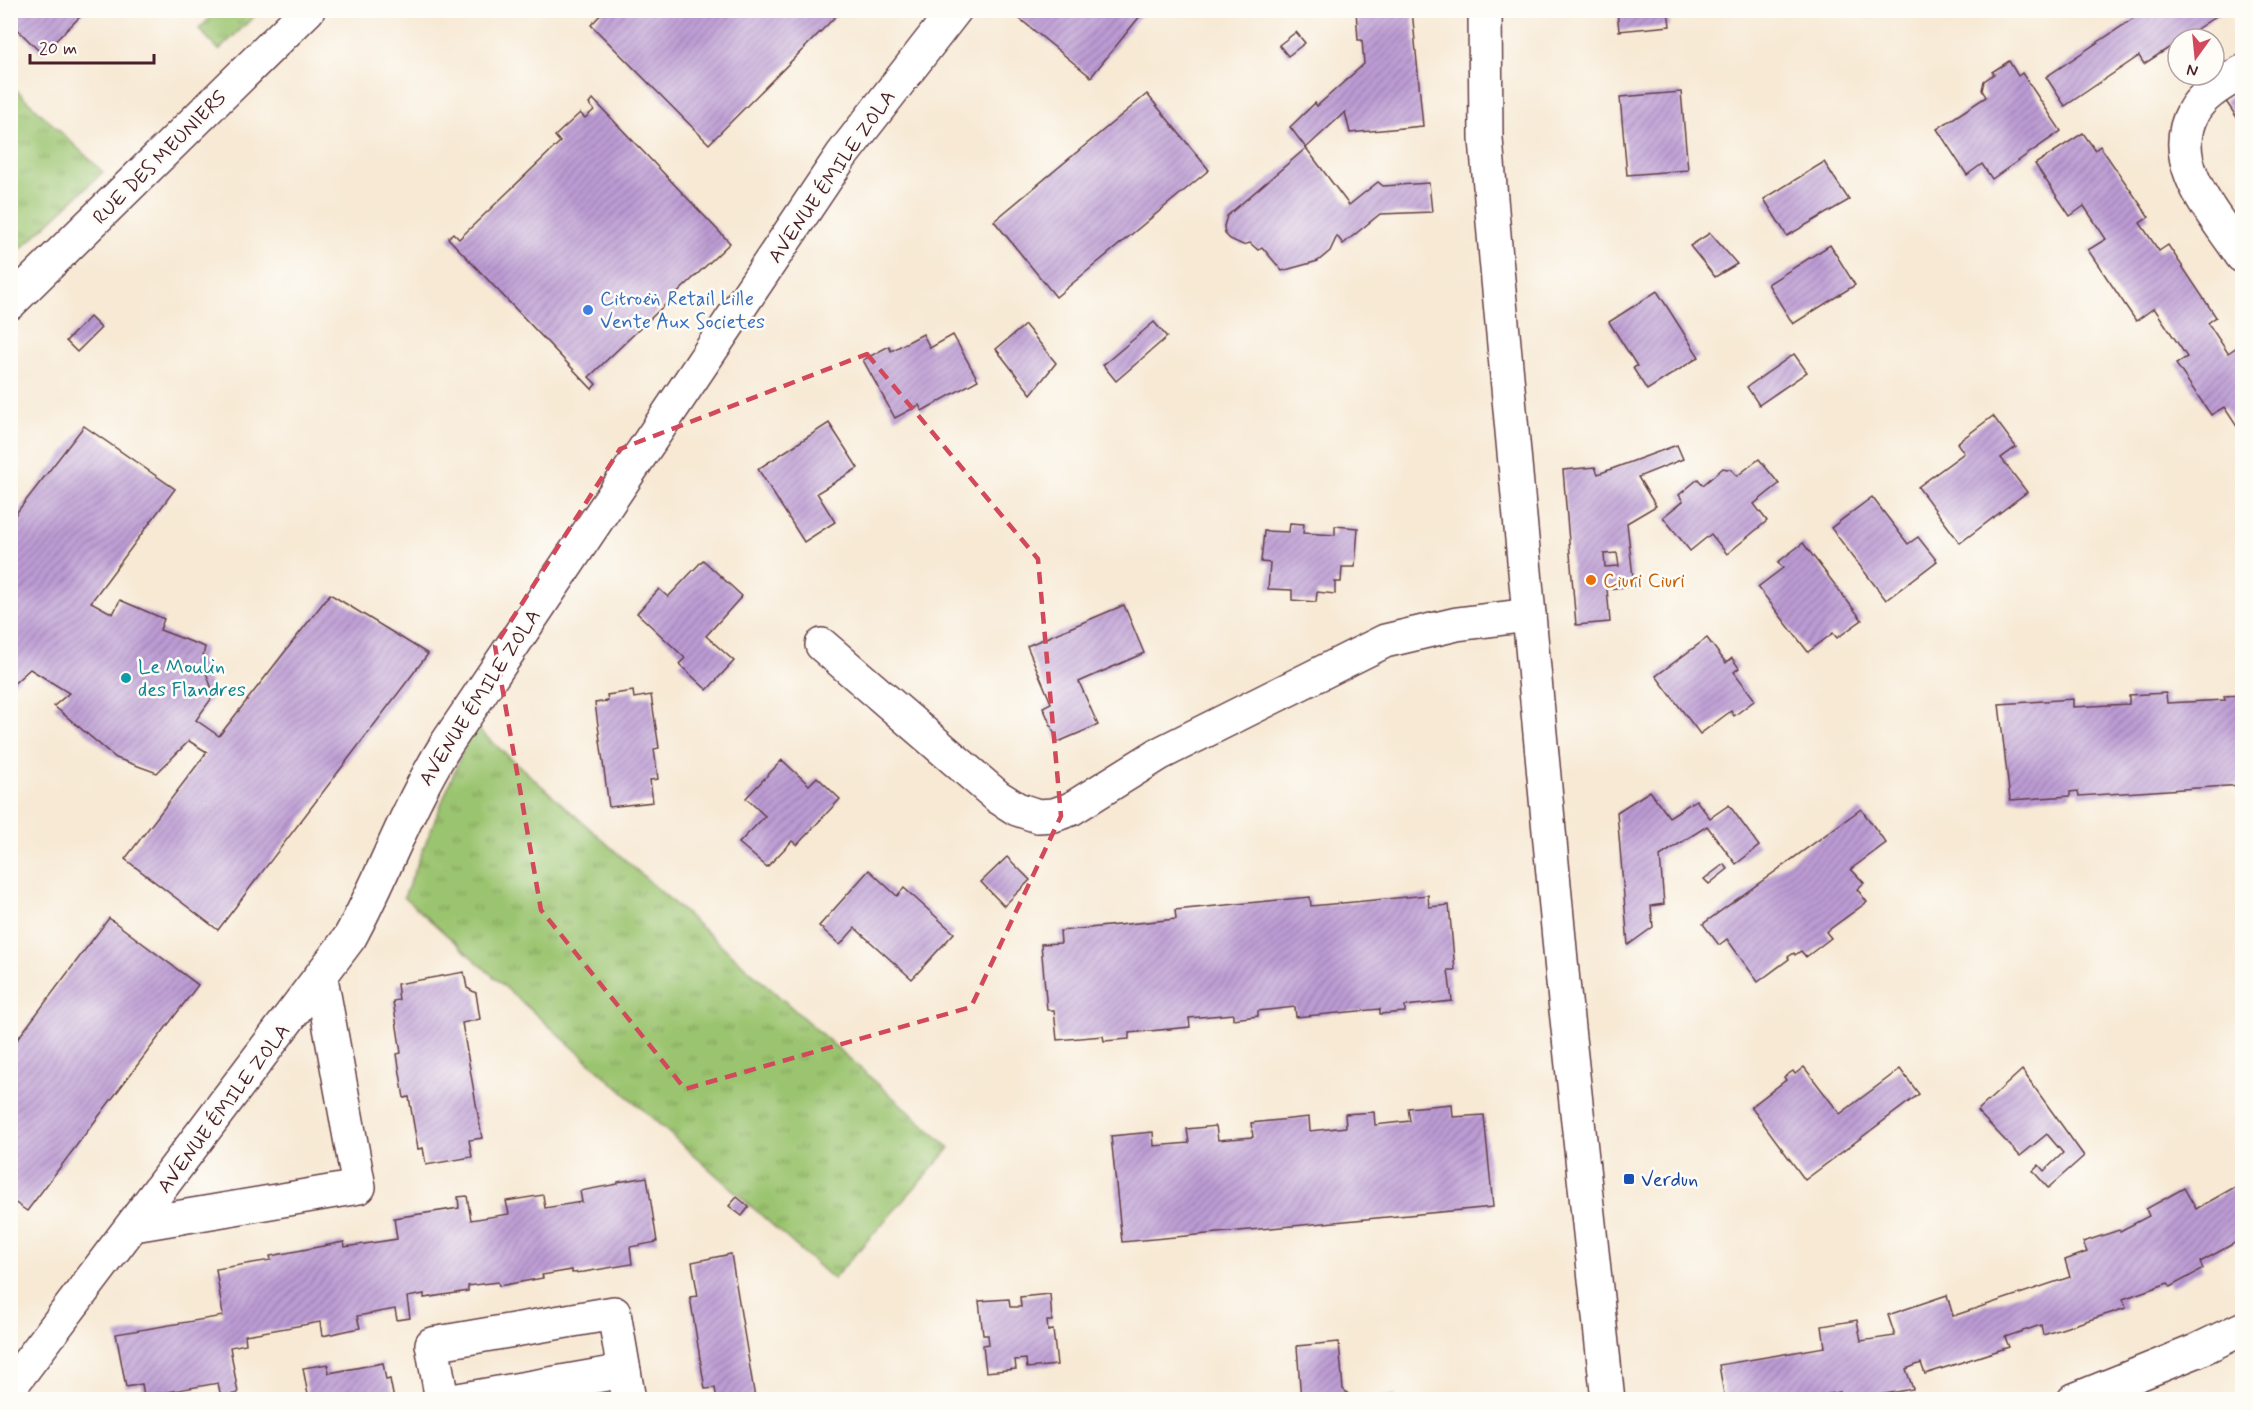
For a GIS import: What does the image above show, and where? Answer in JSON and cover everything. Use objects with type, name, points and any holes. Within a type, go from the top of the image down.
[{"type":"street","name":"RUE DES MEUNIERS","points":[[10,303],[308,10]]},
{"type":"street","name":"AVENUE ÉMILE ZOLA","points":[[10,1387],[350,937],[369,903],[413,801],[447,743],[620,482],[842,155],[955,10]]},
{"type":"street","points":[[1464,10],[1486,139],[1575,1102],[1608,1400]]},
{"type":"street","points":[[1485,10],[1486,139]]},
{"type":"street","points":[[2242,72],[2215,90],[2193,111],[2185,134],[2184,159],[2193,181],[2242,256]]},
{"type":"street","points":[[822,645],[998,797],[1017,809],[1038,816],[1054,815],[1071,809],[1159,754],[1385,641],[1457,624],[1529,615]]},
{"type":"street","points":[[134,1225],[360,1187],[321,978]]},
{"type":"street","points":[[442,1400],[432,1344],[614,1312],[626,1385],[458,1400]]},
{"type":"street","points":[[2090,1397],[2242,1329]]},
{"type":"highlighted area","points":[[867,354],[1038,559],[1061,816],[971,1007],[685,1089],[541,910],[495,646],[620,449]]},
{"type":"green space","points":[[217,11],[260,11],[219,50],[199,29]]},
{"type":"green space","points":[[11,85],[103,172],[11,258]]},
{"type":"green space","points":[[473,725],[950,1148],[833,1279],[404,897]]},
{"type":"building","points":[[10,10],[87,10],[42,54],[10,22]]},
{"type":"building","points":[[605,10],[842,10],[709,144],[591,25]]},
{"type":"building","points":[[1009,10],[1145,10],[1091,77]]},
{"type":"building","points":[[1356,10],[1412,10],[1423,126],[1350,133],[1345,112],[1306,148],[1290,127],[1315,103],[1317,106],[1364,64],[1362,40],[1358,40]]},
{"type":"building","points":[[1617,10],[1668,10],[1670,26],[1619,31]]},
{"type":"building","points":[[2146,10],[2225,10],[2200,27],[2166,27],[2166,50],[2144,64],[2139,56],[2065,106],[2046,77]]},
{"type":"building","points":[[1296,32],[1305,43],[1288,56],[1279,45]]},
{"type":"building","points":[[2009,61],[2018,76],[2022,73],[2061,131],[1992,179],[1982,164],[1967,175],[1937,129],[1986,97],[1982,90],[1984,81],[1994,74],[1992,72]]},
{"type":"building","points":[[2242,89],[2242,125],[2225,100]]},
{"type":"building","points":[[1681,92],[1688,170],[1627,175],[1620,97]]},
{"type":"building","points":[[1147,94],[1209,170],[1056,297],[994,221]]},
{"type":"building","name":"Citroën Retail Lille Vente Aux Societes","points":[[593,99],[730,243],[589,377],[596,384],[592,389],[448,238],[453,233],[459,239],[560,142],[555,136],[580,113],[585,118],[594,110],[589,104]]},
{"type":"building","points":[[2083,133],[2095,150],[2100,146],[2149,217],[2140,223],[2159,251],[2168,245],[2216,317],[2208,323],[2228,353],[2240,345],[2242,348],[2242,434],[2224,407],[2211,415],[2176,364],[2187,357],[2154,308],[2136,321],[2088,250],[2106,239],[2084,206],[2070,216],[2035,164]]},
{"type":"building","points":[[1306,148],[1349,205],[1378,182],[1383,186],[1429,183],[1432,212],[1380,214],[1343,244],[1337,236],[1330,251],[1318,261],[1282,271],[1262,247],[1258,250],[1250,243],[1243,245],[1230,239],[1225,234],[1224,226],[1227,216]]},
{"type":"building","points":[[1824,162],[1849,200],[1787,236],[1764,199]]},
{"type":"building","points":[[1710,233],[1737,264],[1715,277],[1690,246]]},
{"type":"building","points":[[1830,245],[1855,285],[1793,324],[1768,284]]},
{"type":"building","points":[[1657,291],[1699,357],[1647,390],[1633,368],[1637,366],[1609,322]]},
{"type":"building","points":[[90,317],[101,328],[77,352],[66,341]]},
{"type":"building","points":[[1154,322],[1167,337],[1116,381],[1103,365]]},
{"type":"building","points":[[1025,325],[1056,363],[1031,394],[996,349]]},
{"type":"building","points":[[923,334],[930,348],[953,335],[978,380],[922,411],[919,405],[895,418],[863,360],[889,346],[891,351]]},
{"type":"building","points":[[1794,354],[1807,372],[1759,405],[1747,387]]},
{"type":"building","points":[[1993,416],[2016,447],[2001,458],[2027,492],[1960,543],[1918,487],[1964,453],[1957,443]]},
{"type":"building","points":[[829,423],[858,468],[817,493],[835,522],[804,542],[758,469]]},
{"type":"building","name":"Le Moulin des Flandres","points":[[84,426],[175,489],[91,602],[113,614],[120,600],[164,619],[160,630],[205,647],[202,661],[214,695],[196,720],[219,736],[330,594],[428,654],[218,930],[125,859],[207,752],[189,741],[157,773],[116,758],[54,706],[69,693],[30,669],[10,687],[10,521]]},
{"type":"building","points":[[1677,445],[1683,459],[1638,477],[1656,506],[1627,523],[1634,586],[1607,589],[1610,622],[1576,625],[1563,470],[1595,467],[1598,474]],"holes":[[[1617,553],[1619,566],[1605,567],[1604,554]]]},
{"type":"building","points":[[1759,459],[1779,484],[1754,504],[1767,521],[1727,554],[1711,534],[1690,551],[1663,517],[1683,501],[1679,495],[1698,479],[1703,485],[1723,468],[1732,470],[1737,476]]},
{"type":"building","points":[[1872,497],[1908,544],[1918,537],[1937,561],[1886,600],[1831,528]]},
{"type":"building","points":[[1290,523],[1304,524],[1303,533],[1335,535],[1335,526],[1358,528],[1355,567],[1342,567],[1341,582],[1335,582],[1335,594],[1317,592],[1316,602],[1292,600],[1292,590],[1268,589],[1270,563],[1261,562],[1264,531],[1289,532]]},
{"type":"building","points":[[1803,543],[1862,620],[1837,638],[1833,633],[1808,652],[1758,587],[1783,568],[1778,562]]},
{"type":"building","points":[[703,560],[742,596],[706,636],[734,661],[707,690],[679,664],[685,658],[637,613],[659,589],[668,597]]},
{"type":"building","points":[[1124,605],[1144,653],[1079,682],[1098,725],[1058,742],[1043,707],[1051,703],[1027,646]]},
{"type":"building","points":[[1707,638],[1726,663],[1732,658],[1739,668],[1734,672],[1755,700],[1734,716],[1731,711],[1700,734],[1656,676]]},
{"type":"building","points":[[633,691],[634,698],[651,695],[659,748],[654,749],[658,779],[650,780],[653,802],[609,807],[595,703],[608,701],[607,695]]},
{"type":"building","points":[[2166,693],[2167,703],[2225,700],[2224,696],[2242,695],[2242,785],[2079,796],[2078,791],[2070,792],[2070,796],[2010,800],[1999,704],[2073,699],[2073,707],[2129,704],[2129,695]]},
{"type":"building","points":[[782,760],[809,785],[817,777],[840,799],[797,845],[792,841],[767,867],[739,843],[765,816],[746,798]]},
{"type":"building","points":[[1650,791],[1669,817],[1696,800],[1710,818],[1729,805],[1759,846],[1736,864],[1707,826],[1660,856],[1664,904],[1651,906],[1653,927],[1628,945],[1617,812]]},
{"type":"building","points":[[1861,809],[1886,843],[1851,869],[1864,883],[1857,889],[1867,902],[1826,932],[1831,938],[1806,957],[1801,951],[1795,955],[1794,953],[1758,982],[1727,939],[1719,945],[1703,924]]},
{"type":"building","points":[[1007,857],[1030,880],[1004,906],[981,882]]},
{"type":"building","points":[[1724,864],[1728,869],[1709,884],[1704,879]]},
{"type":"building","points":[[869,870],[897,896],[904,888],[954,933],[912,979],[855,928],[840,945],[819,926]]},
{"type":"building","points":[[1428,895],[1429,907],[1449,905],[1455,970],[1448,970],[1452,1001],[1405,1006],[1405,1012],[1380,1014],[1380,1009],[1296,1017],[1295,1007],[1258,1011],[1258,1016],[1233,1019],[1233,1014],[1189,1018],[1190,1027],[1129,1033],[1129,1039],[1104,1041],[1103,1036],[1057,1040],[1054,1010],[1047,1010],[1041,944],[1061,943],[1060,931],[1176,919],[1175,910],[1310,897],[1311,906]]},
{"type":"building","points":[[109,918],[198,985],[27,1211],[10,1199],[10,1049]]},
{"type":"building","points":[[464,972],[467,988],[476,993],[480,1019],[462,1023],[482,1138],[469,1140],[472,1157],[426,1165],[423,1148],[418,1149],[409,1097],[404,1098],[397,1054],[401,1053],[393,1001],[399,1000],[397,984]]},
{"type":"building","points":[[1804,1067],[1840,1114],[1900,1069],[1919,1094],[1805,1180],[1751,1107],[1786,1080],[1784,1077],[1793,1071],[1795,1074]]},
{"type":"building","points":[[2022,1070],[2084,1156],[2048,1188],[2033,1171],[2039,1165],[2044,1171],[2063,1153],[2047,1134],[2020,1156],[1977,1111]]},
{"type":"building","points":[[1452,1104],[1453,1117],[1484,1115],[1493,1207],[1122,1242],[1111,1136],[1153,1132],[1154,1146],[1189,1143],[1187,1129],[1216,1126],[1218,1140],[1253,1137],[1251,1123],[1309,1117],[1310,1131],[1346,1127],[1345,1114],[1374,1112],[1375,1125],[1410,1121],[1408,1108]]},
{"type":"building","points":[[647,1177],[657,1242],[630,1247],[632,1264],[584,1272],[572,1273],[572,1270],[499,1286],[498,1282],[468,1286],[468,1291],[424,1298],[424,1294],[407,1297],[410,1318],[397,1320],[395,1309],[357,1316],[360,1328],[322,1336],[320,1322],[245,1335],[246,1344],[230,1347],[238,1393],[221,1397],[218,1383],[144,1396],[142,1384],[126,1387],[116,1334],[223,1316],[216,1269],[271,1260],[270,1256],[344,1242],[345,1247],[397,1239],[394,1218],[459,1208],[458,1197],[467,1196],[471,1220],[509,1214],[506,1201],[543,1195],[545,1208],[582,1202],[580,1191]]},
{"type":"building","points":[[2242,1183],[2242,1239],[2200,1262],[2203,1269],[2170,1287],[2168,1283],[2123,1299],[2126,1308],[2043,1335],[2041,1325],[2005,1337],[2009,1347],[1925,1374],[1921,1363],[1906,1369],[1913,1389],[1850,1400],[1841,1400],[1840,1392],[1799,1400],[1725,1400],[1719,1365],[1825,1347],[1822,1326],[1857,1320],[1861,1341],[1895,1336],[1888,1315],[1947,1295],[1953,1316],[2070,1277],[2065,1260],[2087,1252],[2083,1242],[2120,1231],[2149,1216],[2146,1209],[2184,1188],[2196,1209]]},
{"type":"building","points":[[737,1197],[749,1207],[742,1216],[729,1206]]},
{"type":"building","points":[[731,1254],[755,1398],[748,1400],[717,1400],[715,1388],[705,1389],[690,1297],[698,1296],[692,1262]]},
{"type":"building","points":[[1050,1294],[1052,1321],[1047,1321],[1048,1331],[1053,1330],[1057,1365],[1027,1368],[1026,1359],[1015,1360],[1016,1369],[986,1372],[983,1345],[989,1344],[988,1335],[983,1335],[979,1301],[1009,1299],[1010,1307],[1021,1307],[1020,1297]]},
{"type":"building","points":[[1339,1342],[1343,1389],[1354,1400],[1301,1400],[1297,1346]]},
{"type":"building","points":[[383,1363],[386,1380],[390,1379],[394,1400],[309,1400],[303,1368],[328,1364],[329,1373]]},
{"type":"building","points":[[1396,1395],[1396,1400],[1361,1400],[1361,1398]]},
{"type":"place","name":"Citroën Retail Lille Vente Aux Societes","points":[[588,310]]},
{"type":"place","name":"Ciuri Ciuri","points":[[1591,580]]},
{"type":"place","name":"Le Moulin des Flandres","points":[[126,678]]},
{"type":"place","name":"Verdun","points":[[1629,1179]]}]
